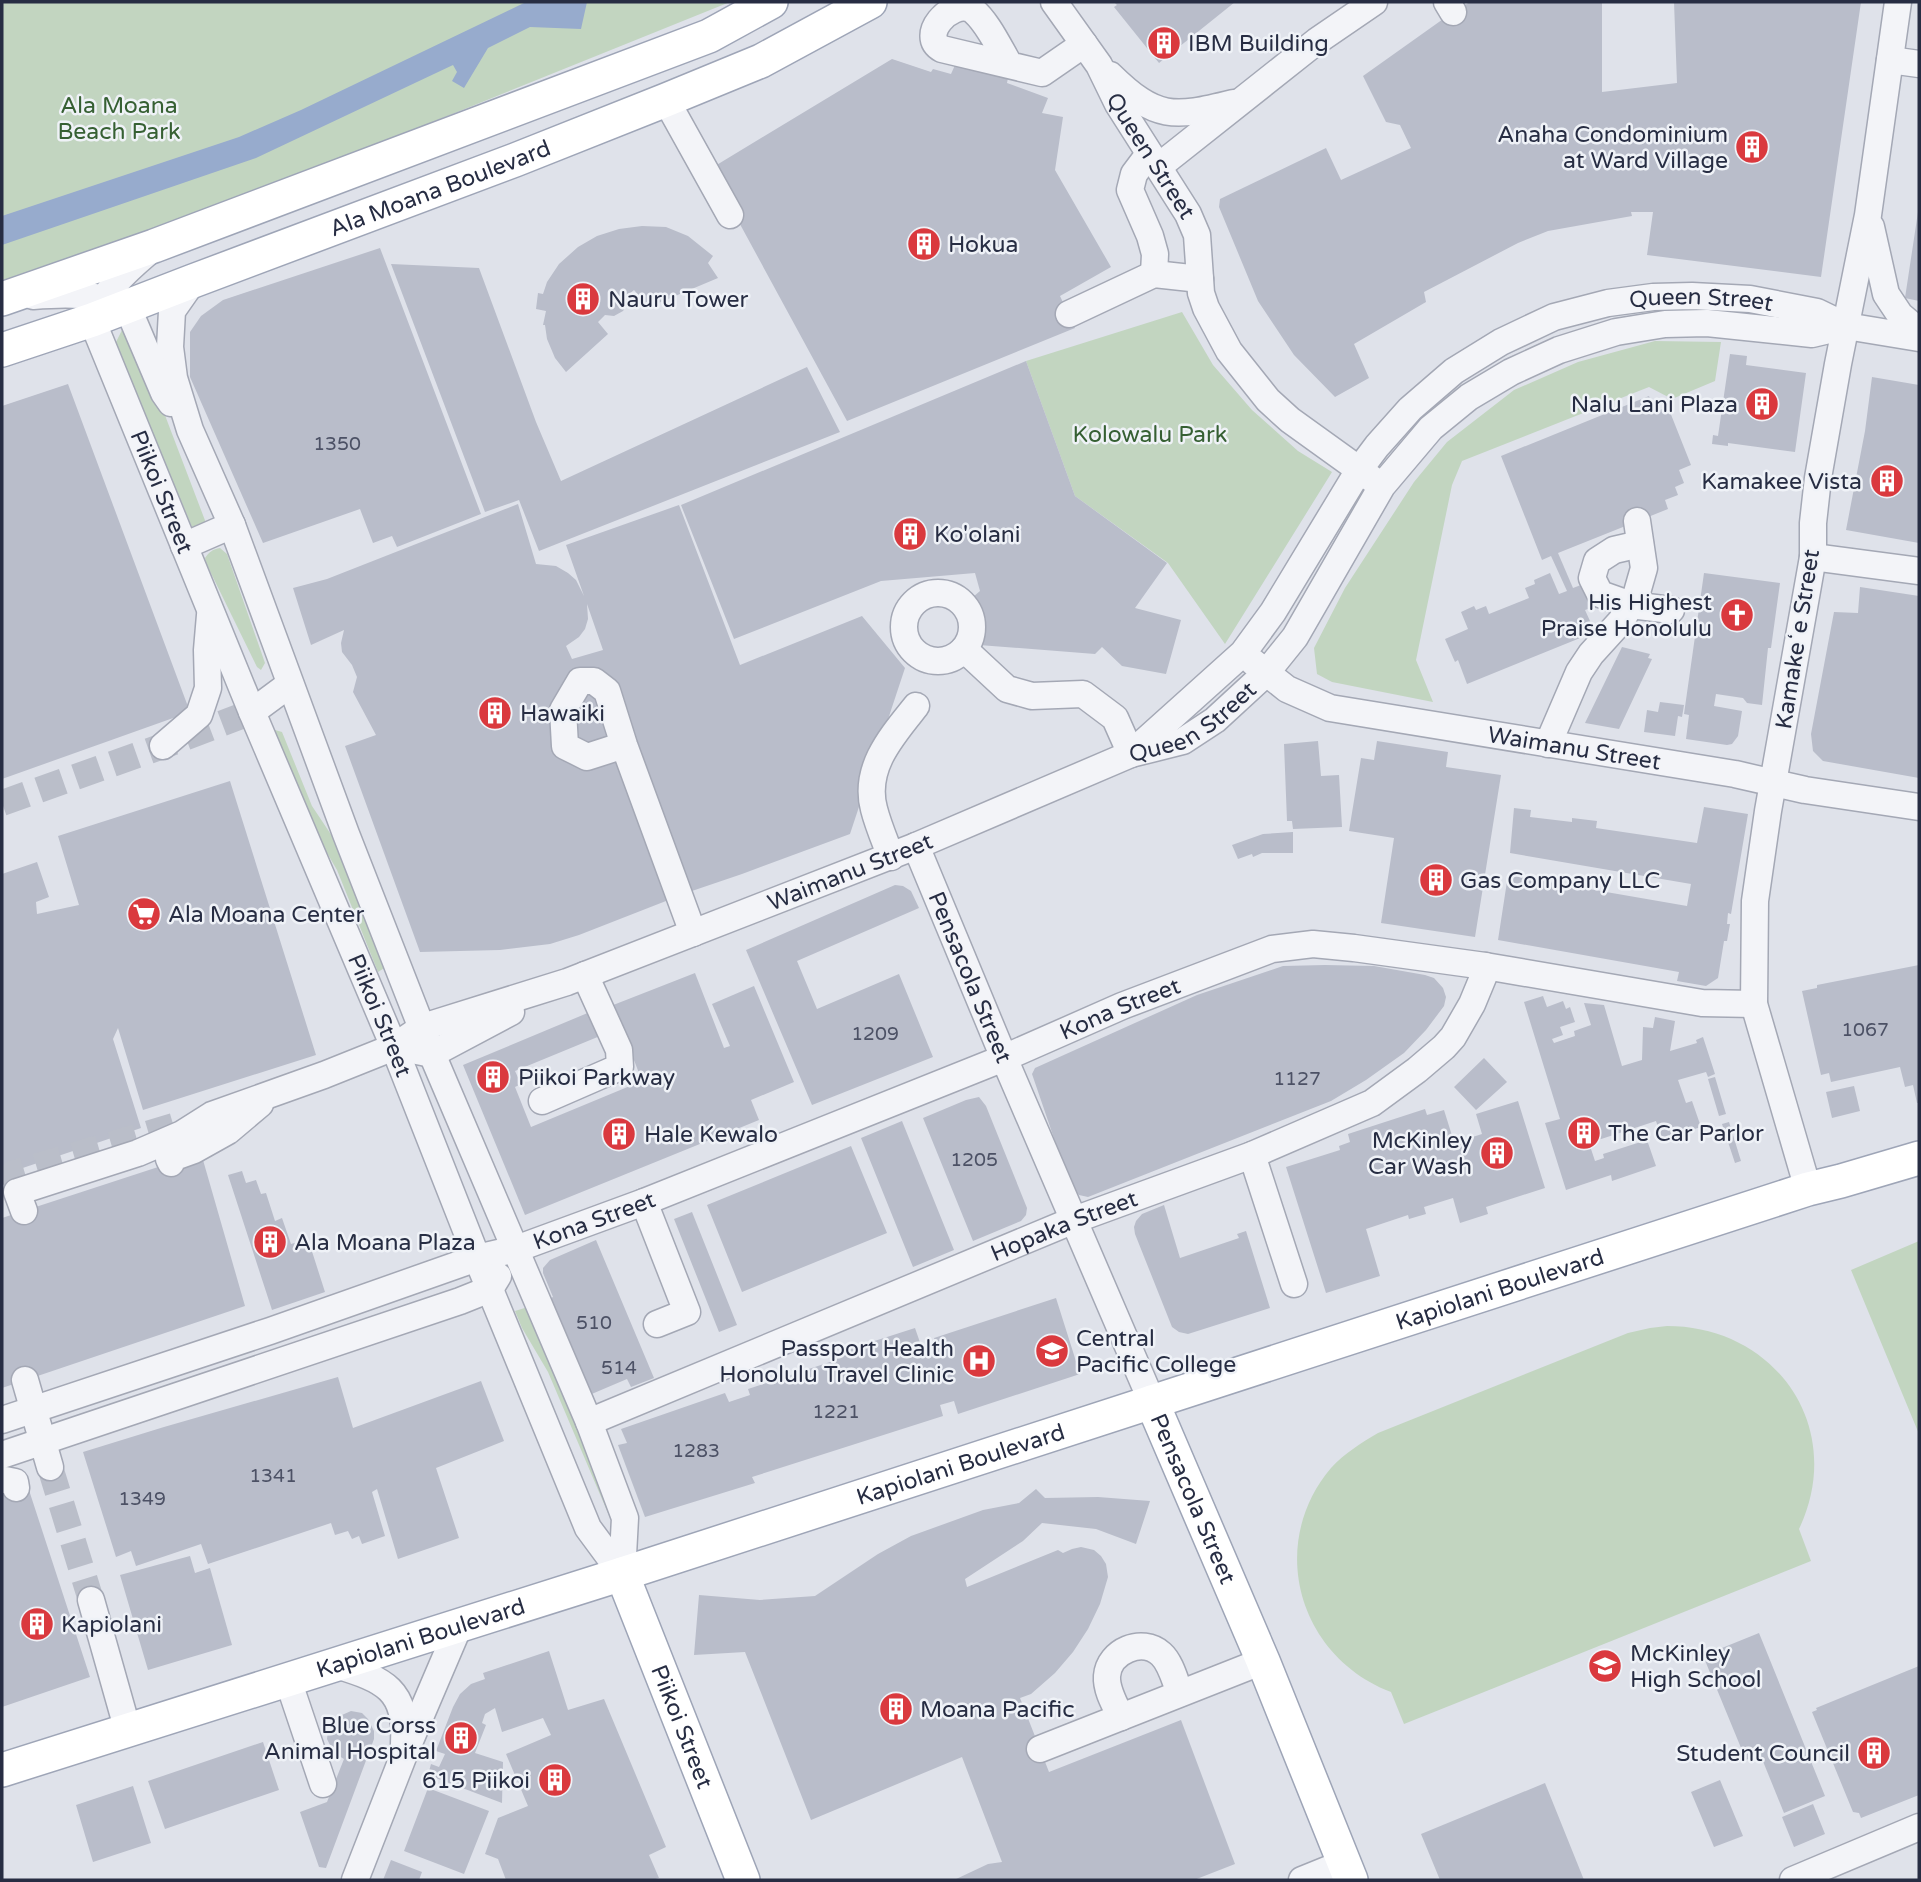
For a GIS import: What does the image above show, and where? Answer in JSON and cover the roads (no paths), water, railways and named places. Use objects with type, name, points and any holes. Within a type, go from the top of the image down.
[{"type":"main road","name":"Ala Moana Boulevard","points":[[4,298],[154,246],[709,36],[771,2]]},
{"type":"main road","name":"Ala Moana Boulevard","points":[[2,351],[108,308],[193,281],[503,165],[666,100],[761,61],[870,2]]},
{"type":"main road","name":"Kapiolani Boulevard","points":[[2,1770],[622,1574],[1808,1189],[1919,1158]]},
{"type":"main road","name":"Pensacola Street","points":[[1152,1402],[1263,1661],[1348,1872]]},
{"type":"main road","name":"Piikoi Street","points":[[622,1574],[741,1880]]},
{"type":"street","name":"Queen Street","points":[[1054,2],[1092,55],[1118,104],[1188,214],[1197,234],[1201,293],[1229,351],[1268,400],[1290,420],[1382,486]]},
{"type":"street","points":[[1154,275],[1155,254],[1150,236],[1130,190],[1134,174],[1241,100],[1317,41],[1374,2]]},
{"type":"street","name":"Kamakeʻe Street","points":[[1808,1189],[1754,1004],[1755,901],[1813,557],[1813,523],[1818,478],[1868,215],[1898,2]]},
{"type":"street","points":[[1009,64],[1042,73],[1092,55],[1130,95],[1142,103],[1171,113],[1195,112],[1241,100]]},
{"type":"street","points":[[1890,60],[1919,64]]},
{"type":"street","points":[[666,100],[730,215]]},
{"type":"street","points":[[1868,215],[1886,294],[1900,315],[1919,331]]},
{"type":"street","points":[[4,298],[71,293],[108,308],[120,276],[154,246]]},
{"type":"street","points":[[1069,314],[1154,275],[1200,279]]},
{"type":"street","name":"Piikoi Street","points":[[193,281],[172,311],[170,346],[174,377],[190,430],[232,525],[346,834],[432,1054],[589,1422],[625,1518],[622,1574]]},
{"type":"street","name":"Queen Street","points":[[1131,754],[1243,653],[1273,612],[1360,470],[1410,409],[1454,371],[1501,342],[1554,317],[1608,303],[1653,297],[1692,296],[1762,301],[1817,312],[1846,326],[1919,338]]},
{"type":"street","name":"Piikoi Street","points":[[108,308],[138,335],[164,393],[190,430]]},
{"type":"street","name":"Piikoi Street","points":[[108,308],[184,546],[394,1046],[587,1528],[622,1574]]},
{"type":"street","name":"Queen Street","points":[[1131,754],[1183,741],[1215,720],[1266,673],[1295,637],[1382,486],[1431,428],[1469,397],[1511,372],[1559,350],[1616,332],[1665,324],[1707,323],[1812,334],[1846,326]]},
{"type":"street","points":[[184,546],[232,525]]},
{"type":"street","points":[[1548,744],[1579,672],[1591,654],[1621,621],[1632,605],[1636,596],[1644,568],[1639,532],[1597,561],[1592,578],[1600,594],[1632,605],[1671,610]]},
{"type":"street","points":[[1813,557],[1919,571]]},
{"type":"street","points":[[163,746],[199,715],[208,688],[207,650],[211,610]]},
{"type":"street","points":[[964,649],[1007,689],[1032,696],[1083,694],[1115,718],[1131,754]]},
{"type":"street","name":"Waimanu Street","points":[[1243,653],[1287,689],[1330,708],[1773,782],[1805,790],[1919,807]]},
{"type":"street","points":[[252,712],[290,684]]},
{"type":"street","points":[[891,857],[873,808],[871,778],[887,742],[916,706]]},
{"type":"street","points":[[624,745],[693,933]]},
{"type":"street","name":"Waimanu Street","points":[[24,1211],[17,1192],[138,1153],[182,1133],[212,1115],[394,1046],[423,1027],[576,979],[891,857],[1131,754]]},
{"type":"street","name":"Pensacola Street","points":[[916,846],[1152,1402]]},
{"type":"street","name":"Kona Street","points":[[2,1420],[477,1258],[516,1249],[644,1202],[1004,1058],[1122,1006],[1272,949],[1313,944],[1354,948],[1485,966],[1702,1003],[1754,1004]]},
{"type":"street","name":"Hopaka Street","points":[[589,1422],[1074,1220],[1252,1155],[1372,1103],[1418,1070],[1444,1047],[1459,1028],[1479,988],[1485,966]]},
{"type":"street","points":[[542,1101],[621,1067],[619,1050],[576,979]]},
{"type":"street","name":"Waimanu Street","points":[[432,1054],[576,979]]},
{"type":"street","points":[[394,1046],[432,1054]]},
{"type":"street","points":[[171,1163],[169,1158],[194,1150],[229,1131],[272,1094]]},
{"type":"street","points":[[1252,1155],[1294,1284]]},
{"type":"street","points":[[644,1202],[687,1312],[657,1324]]},
{"type":"street","name":"Kona Street","points":[[490,1289],[516,1249]]},
{"type":"street","points":[[5,1475],[42,1441],[490,1289]]},
{"type":"street","points":[[25,1380],[50,1467]]},
{"type":"street","points":[[91,1600],[128,1731]]},
{"type":"street","points":[[355,1880],[403,1757],[459,1626]]},
{"type":"street","points":[[1121,1717],[1108,1690],[1106,1679],[1113,1659],[1131,1647],[1152,1648],[1161,1654],[1180,1693]]},
{"type":"street","points":[[1040,1749],[1263,1661]]},
{"type":"street","points":[[336,1665],[369,1675],[384,1684],[396,1697],[403,1713],[405,1728],[403,1757]]},
{"type":"street","points":[[288,1680],[323,1784]]},
{"type":"street","points":[[1793,1880],[1919,1828]]},
{"type":"street","points":[[1301,1880],[1348,1872]]},
{"type":"water","points":[[526,2],[587,2],[581,29],[530,27],[488,48],[464,88],[452,81],[457,72],[453,65],[256,158],[2,245],[2,216],[239,137]]},
{"type":"tunnel","points":[[2,803],[252,712]]},
{"type":"tunnel","points":[[2,1183],[14,1173],[184,1123]]},
{"type":"tunnel","points":[[50,1467],[91,1600]]},
{"type":"place","name":"IBM Building","points":[[1164,43]]},
{"type":"place","name":"Anaha Condominium at Ward Village","points":[[1752,147]]},
{"type":"place","name":"Hokua","points":[[924,244]]},
{"type":"place","name":"Nauru Tower","points":[[583,299]]},
{"type":"place","name":"Nalu Lani Plaza","points":[[1762,404]]},
{"type":"place","name":"Kamakee Vista","points":[[1887,481]]},
{"type":"place","name":"Ko'olani","points":[[910,534]]},
{"type":"place","name":"His Highest Praise Honolulu","points":[[1737,615]]},
{"type":"place","name":"Hawaiki","points":[[495,713]]},
{"type":"place","name":"Gas Company LLC","points":[[1436,880]]},
{"type":"place","name":"Ala Moana Center","points":[[144,914]]},
{"type":"place","name":"Piikoi Parkway","points":[[493,1077]]},
{"type":"place","name":"The Car Parlor","points":[[1584,1133]]},
{"type":"place","name":"Hale Kewalo","points":[[619,1134]]},
{"type":"place","name":"McKinley Car Wash","points":[[1497,1153]]},
{"type":"place","name":"Ala Moana Plaza","points":[[270,1242]]},
{"type":"place","name":"Central Pacific College","points":[[1052,1351]]},
{"type":"place","name":"Passport Health Honolulu Travel Clinic","points":[[979,1361]]},
{"type":"place","name":"Kapiolani","points":[[37,1624]]},
{"type":"place","name":"McKinley High School","points":[[1605,1666]]},
{"type":"place","name":"Moana Pacific","points":[[896,1709]]},
{"type":"place","name":"Blue Corss Animal Hospital","points":[[461,1738]]},
{"type":"place","name":"Student Council","points":[[1874,1753]]},
{"type":"place","name":"615 Piikoi","points":[[555,1780]]},
{"type":"park label","name":"Ala Moana Beach Park","points":[[119,118]]},
{"type":"park label","name":"Kolowalu Park","points":[[1150,434]]}]
